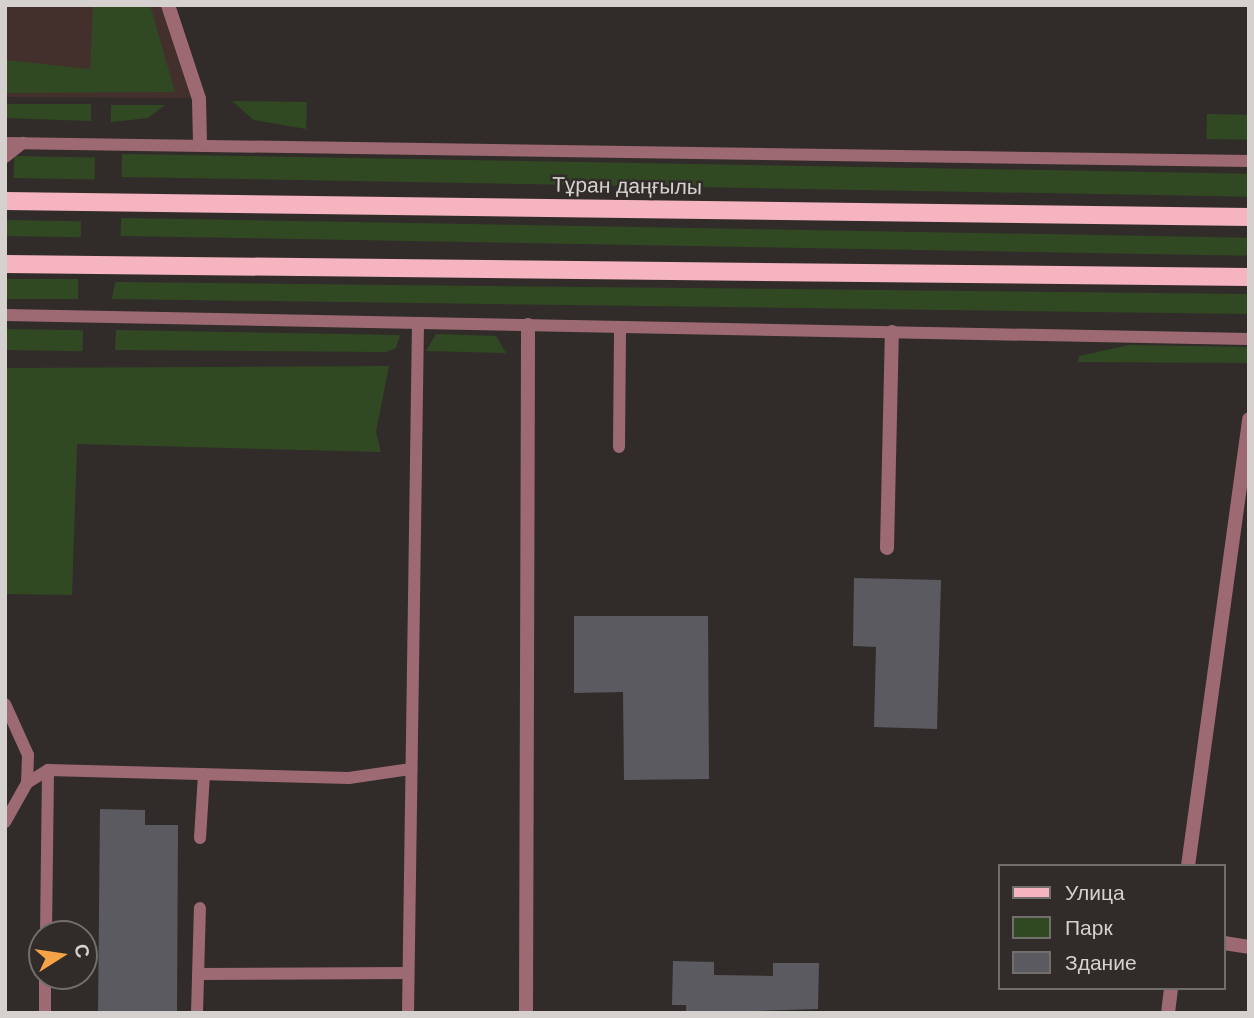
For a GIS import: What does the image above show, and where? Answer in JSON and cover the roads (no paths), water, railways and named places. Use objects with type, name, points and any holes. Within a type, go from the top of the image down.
[{"type":"main road","name":"Тұран даңғылы","points":[[5,201],[1249,217]]},
{"type":"main road","points":[[5,264],[1249,277]]},
{"type":"street","points":[[168,5],[199,99],[200,143]]},
{"type":"street","points":[[526,1013],[528,325]]},
{"type":"street","points":[[887,548],[892,332]]},
{"type":"street","points":[[1188,864],[1249,419]]},
{"type":"street","points":[[1226,943],[1249,947]]},
{"type":"street","points":[[1168,1013],[1171,990]]},
{"type":"lane","points":[[5,143],[200,143],[1249,161]]},
{"type":"lane","points":[[5,157],[23,143]]},
{"type":"lane","points":[[5,315],[1249,339]]},
{"type":"lane","points":[[408,1013],[418,323]]},
{"type":"lane","points":[[619,446],[620,327]]},
{"type":"lane","points":[[5,704],[21,728],[27,783]]},
{"type":"lane","points":[[5,822],[27,783],[48,770],[349,778],[411,769]]},
{"type":"lane","points":[[46,920],[48,770]]},
{"type":"lane","points":[[200,838],[204,774]]},
{"type":"lane","points":[[197,1013],[200,908]]},
{"type":"lane","points":[[198,974],[408,973]]},
{"type":"lane","points":[[44,1013],[45,990]]}]
